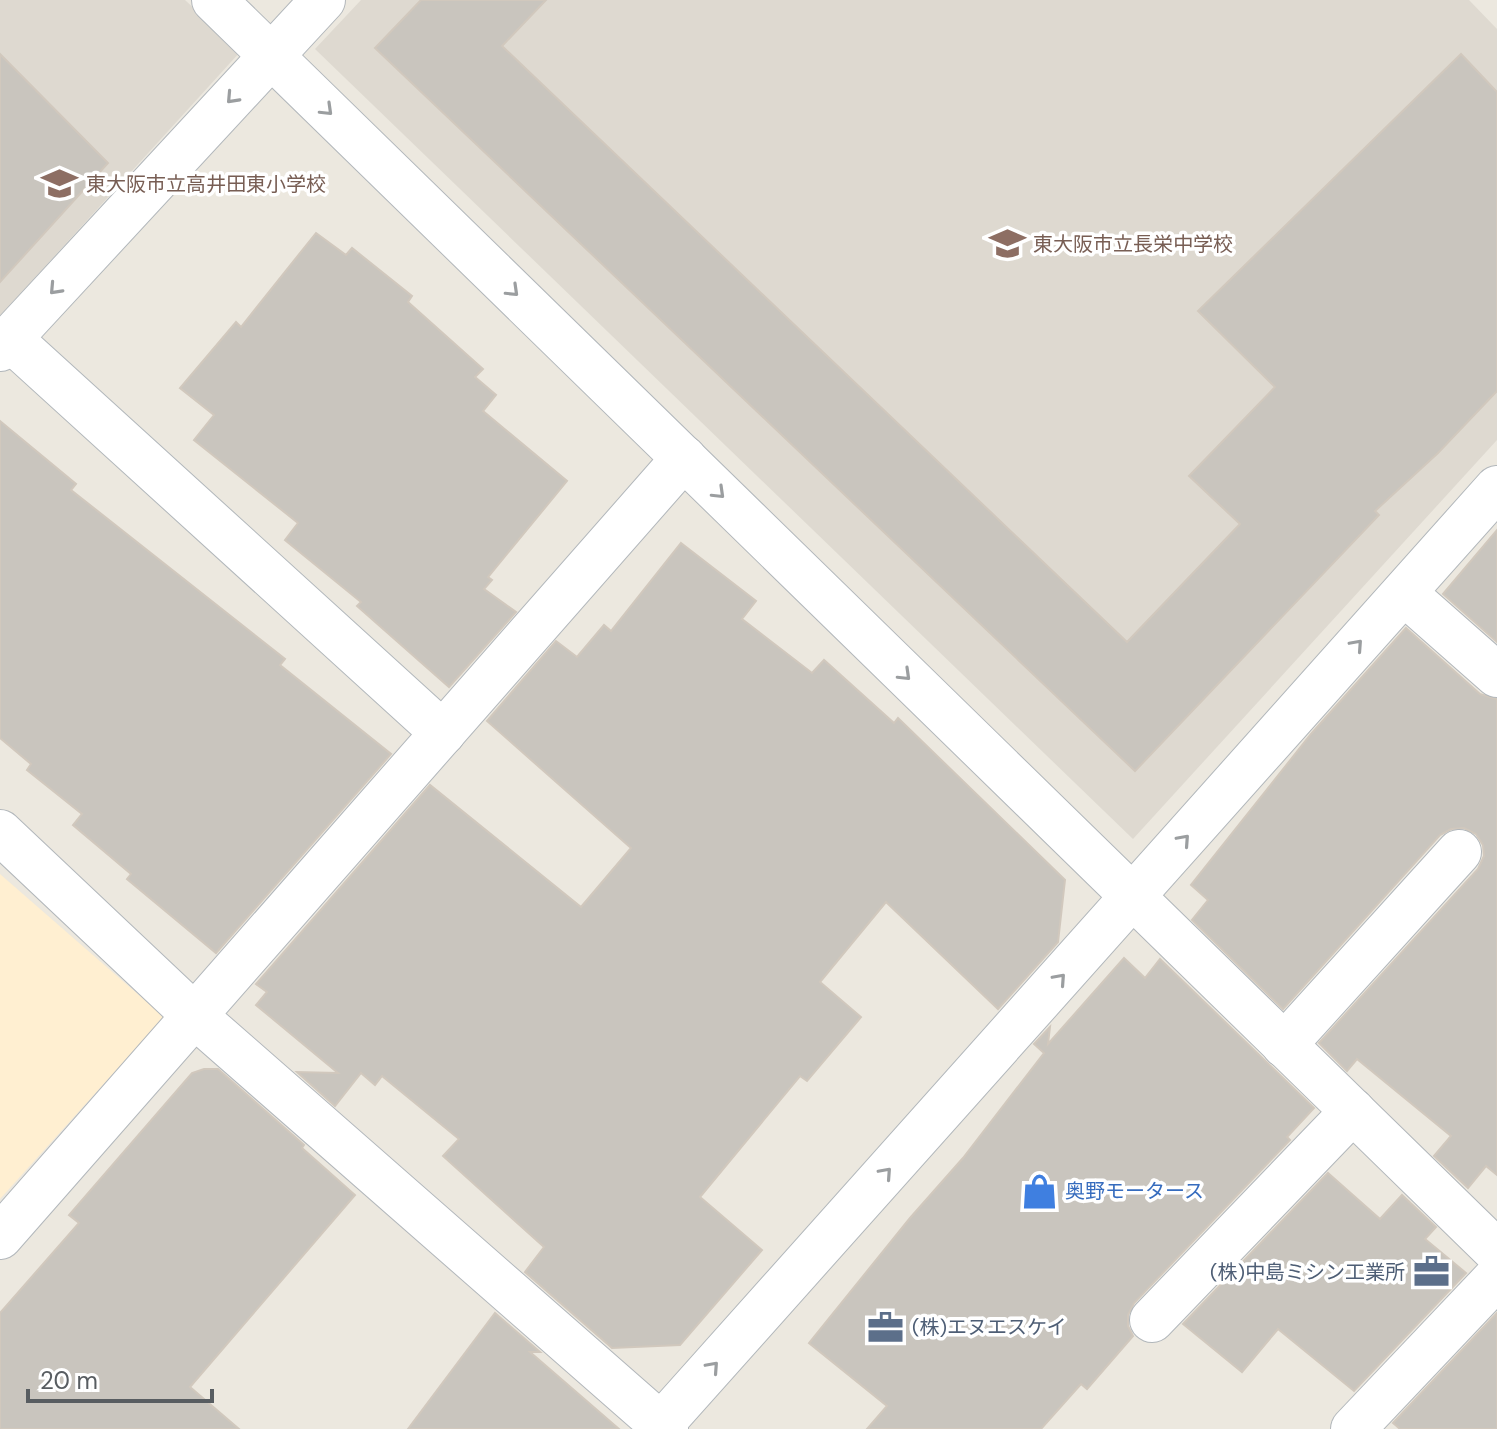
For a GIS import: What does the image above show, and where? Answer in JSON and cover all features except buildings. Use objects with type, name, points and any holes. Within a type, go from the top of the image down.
[{"type":"street","points":[[214,0],[1497,1252]]},
{"type":"street","points":[[323,0],[5,344],[443,733]]},
{"type":"street","points":[[0,1237],[684,458]]},
{"type":"street","points":[[0,832],[196,1017],[661,1428],[1497,488]]},
{"type":"street","points":[[1404,593],[1497,675]]},
{"type":"street","points":[[1284,1045],[1459,852]]},
{"type":"street","points":[[1152,1320],[1353,1111]]},
{"type":"street","points":[[1353,1429],[1497,1277]]},
{"type":"shaded area","name":"東大阪市立高井田東小学校","points":[[0,0],[185,0],[240,52],[0,316]]},
{"type":"shaded area","name":"東大阪市立長栄中学校","points":[[361,0],[1469,0],[1497,29],[1497,440],[1133,839],[315,49]]},
{"type":"shaded area","points":[[0,874],[164,1017],[0,1199]]},
{"type":"place","name":"東大阪市立高井田東小学校","points":[[60,184]]},
{"type":"place","name":"東大阪市立長栄中学校","points":[[1007,244]]},
{"type":"place","name":"奥野モータース","points":[[1039,1191]]},
{"type":"place","name":"(株)中島ミシン工業所","points":[[1431,1272]]},
{"type":"place","name":"(株)エヌエスケイ","points":[[886,1327]]}]
